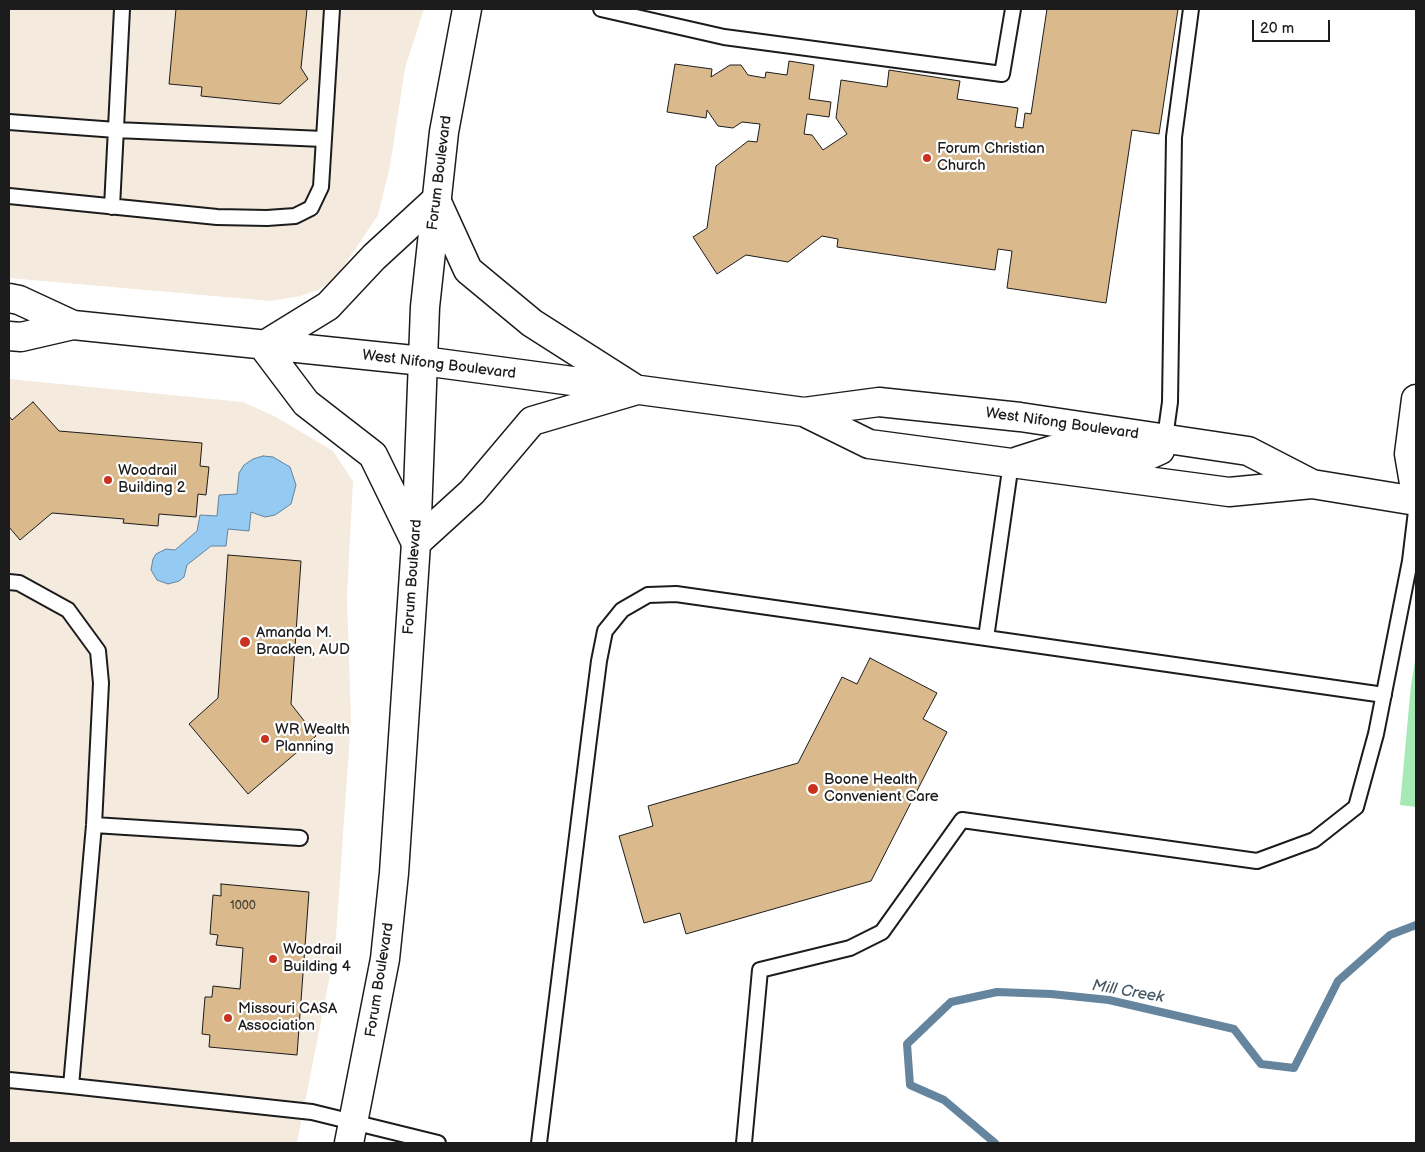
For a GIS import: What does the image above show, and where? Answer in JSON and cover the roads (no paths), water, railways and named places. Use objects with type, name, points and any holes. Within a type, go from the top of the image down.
[{"type":"main road","name":"Forum Boulevard","points":[[352,1133],[386,949],[394,873],[416,543],[423,361],[436,200],[444,132],[466,9]]},
{"type":"main road","points":[[436,200],[468,270],[532,323],[637,390],[532,422],[472,492],[416,543],[373,455],[306,403],[263,346],[328,306],[374,257],[436,200]]},
{"type":"main road","name":"West Nifong Boulevard","points":[[12,296],[73,325],[423,361],[804,412],[879,402],[1020,417],[1248,451],[1312,484]]},
{"type":"main road","name":"West Nifong Boulevard","points":[[9,336],[21,337],[73,325]]},
{"type":"main road","points":[[1416,399],[1409,454],[1416,494]]},
{"type":"main road","name":"West Nifong Boulevard","points":[[804,412],[869,444],[1229,492],[1312,484],[1416,501]]},
{"type":"main road","points":[[1012,463],[1062,446],[1149,455],[1160,450],[1165,438]]},
{"type":"lane","points":[[112,207],[122,9]]},
{"type":"lane","points":[[9,196],[217,217],[267,218],[295,216],[311,208],[321,187],[332,9]]},
{"type":"lane","points":[[601,9],[724,37],[1002,74],[1013,9]]},
{"type":"lane","points":[[1165,438],[1170,402],[1174,137],[1191,9]]},
{"type":"lane","points":[[9,122],[116,130],[324,139]]},
{"type":"lane","points":[[986,638],[1012,463]]},
{"type":"lane","points":[[744,1143],[760,970],[850,948],[882,932],[962,820],[1257,861],[1314,840],[1356,807],[1376,734],[1384,695],[1410,561],[1416,511]]},
{"type":"lane","points":[[9,582],[20,583],[68,610],[98,652],[101,704],[94,825],[72,1086]]},
{"type":"lane","points":[[539,1143],[599,661],[606,631],[622,610],[648,595],[676,594],[1384,695]]},
{"type":"lane","points":[[94,825],[300,838]]},
{"type":"lane","points":[[9,1080],[312,1112],[352,1133],[438,1143]]},
{"type":"water","points":[[263,456],[273,457],[290,467],[296,485],[291,504],[275,515],[265,517],[251,512],[249,531],[228,529],[226,546],[211,546],[187,565],[184,577],[179,581],[168,584],[157,580],[151,570],[156,554],[166,549],[175,550],[197,531],[200,515],[217,516],[219,495],[237,494],[239,473],[244,465],[253,459]]},
{"type":"waterway","name":"Mill Creek","points":[[995,1143],[944,1100],[910,1085],[907,1044],[951,1002],[997,992],[1051,994],[1109,1000],[1234,1029],[1261,1064],[1294,1068],[1338,981],[1390,935],[1416,925]]},
{"type":"place","name":"Forum Christian Church","points":[[927,158]]},
{"type":"place","name":"Woodrail Building 2","points":[[108,480]]},
{"type":"place","name":"Amanda M. Bracken, AUD","points":[[245,642]]},
{"type":"place","name":"WR Wealth Planning","points":[[265,739]]},
{"type":"place","name":"Boone Health Convenient Care","points":[[813,789]]},
{"type":"place","name":"Woodrail Building 4","points":[[273,959]]},
{"type":"place","name":"Missouri CASA Association","points":[[228,1018]]}]
